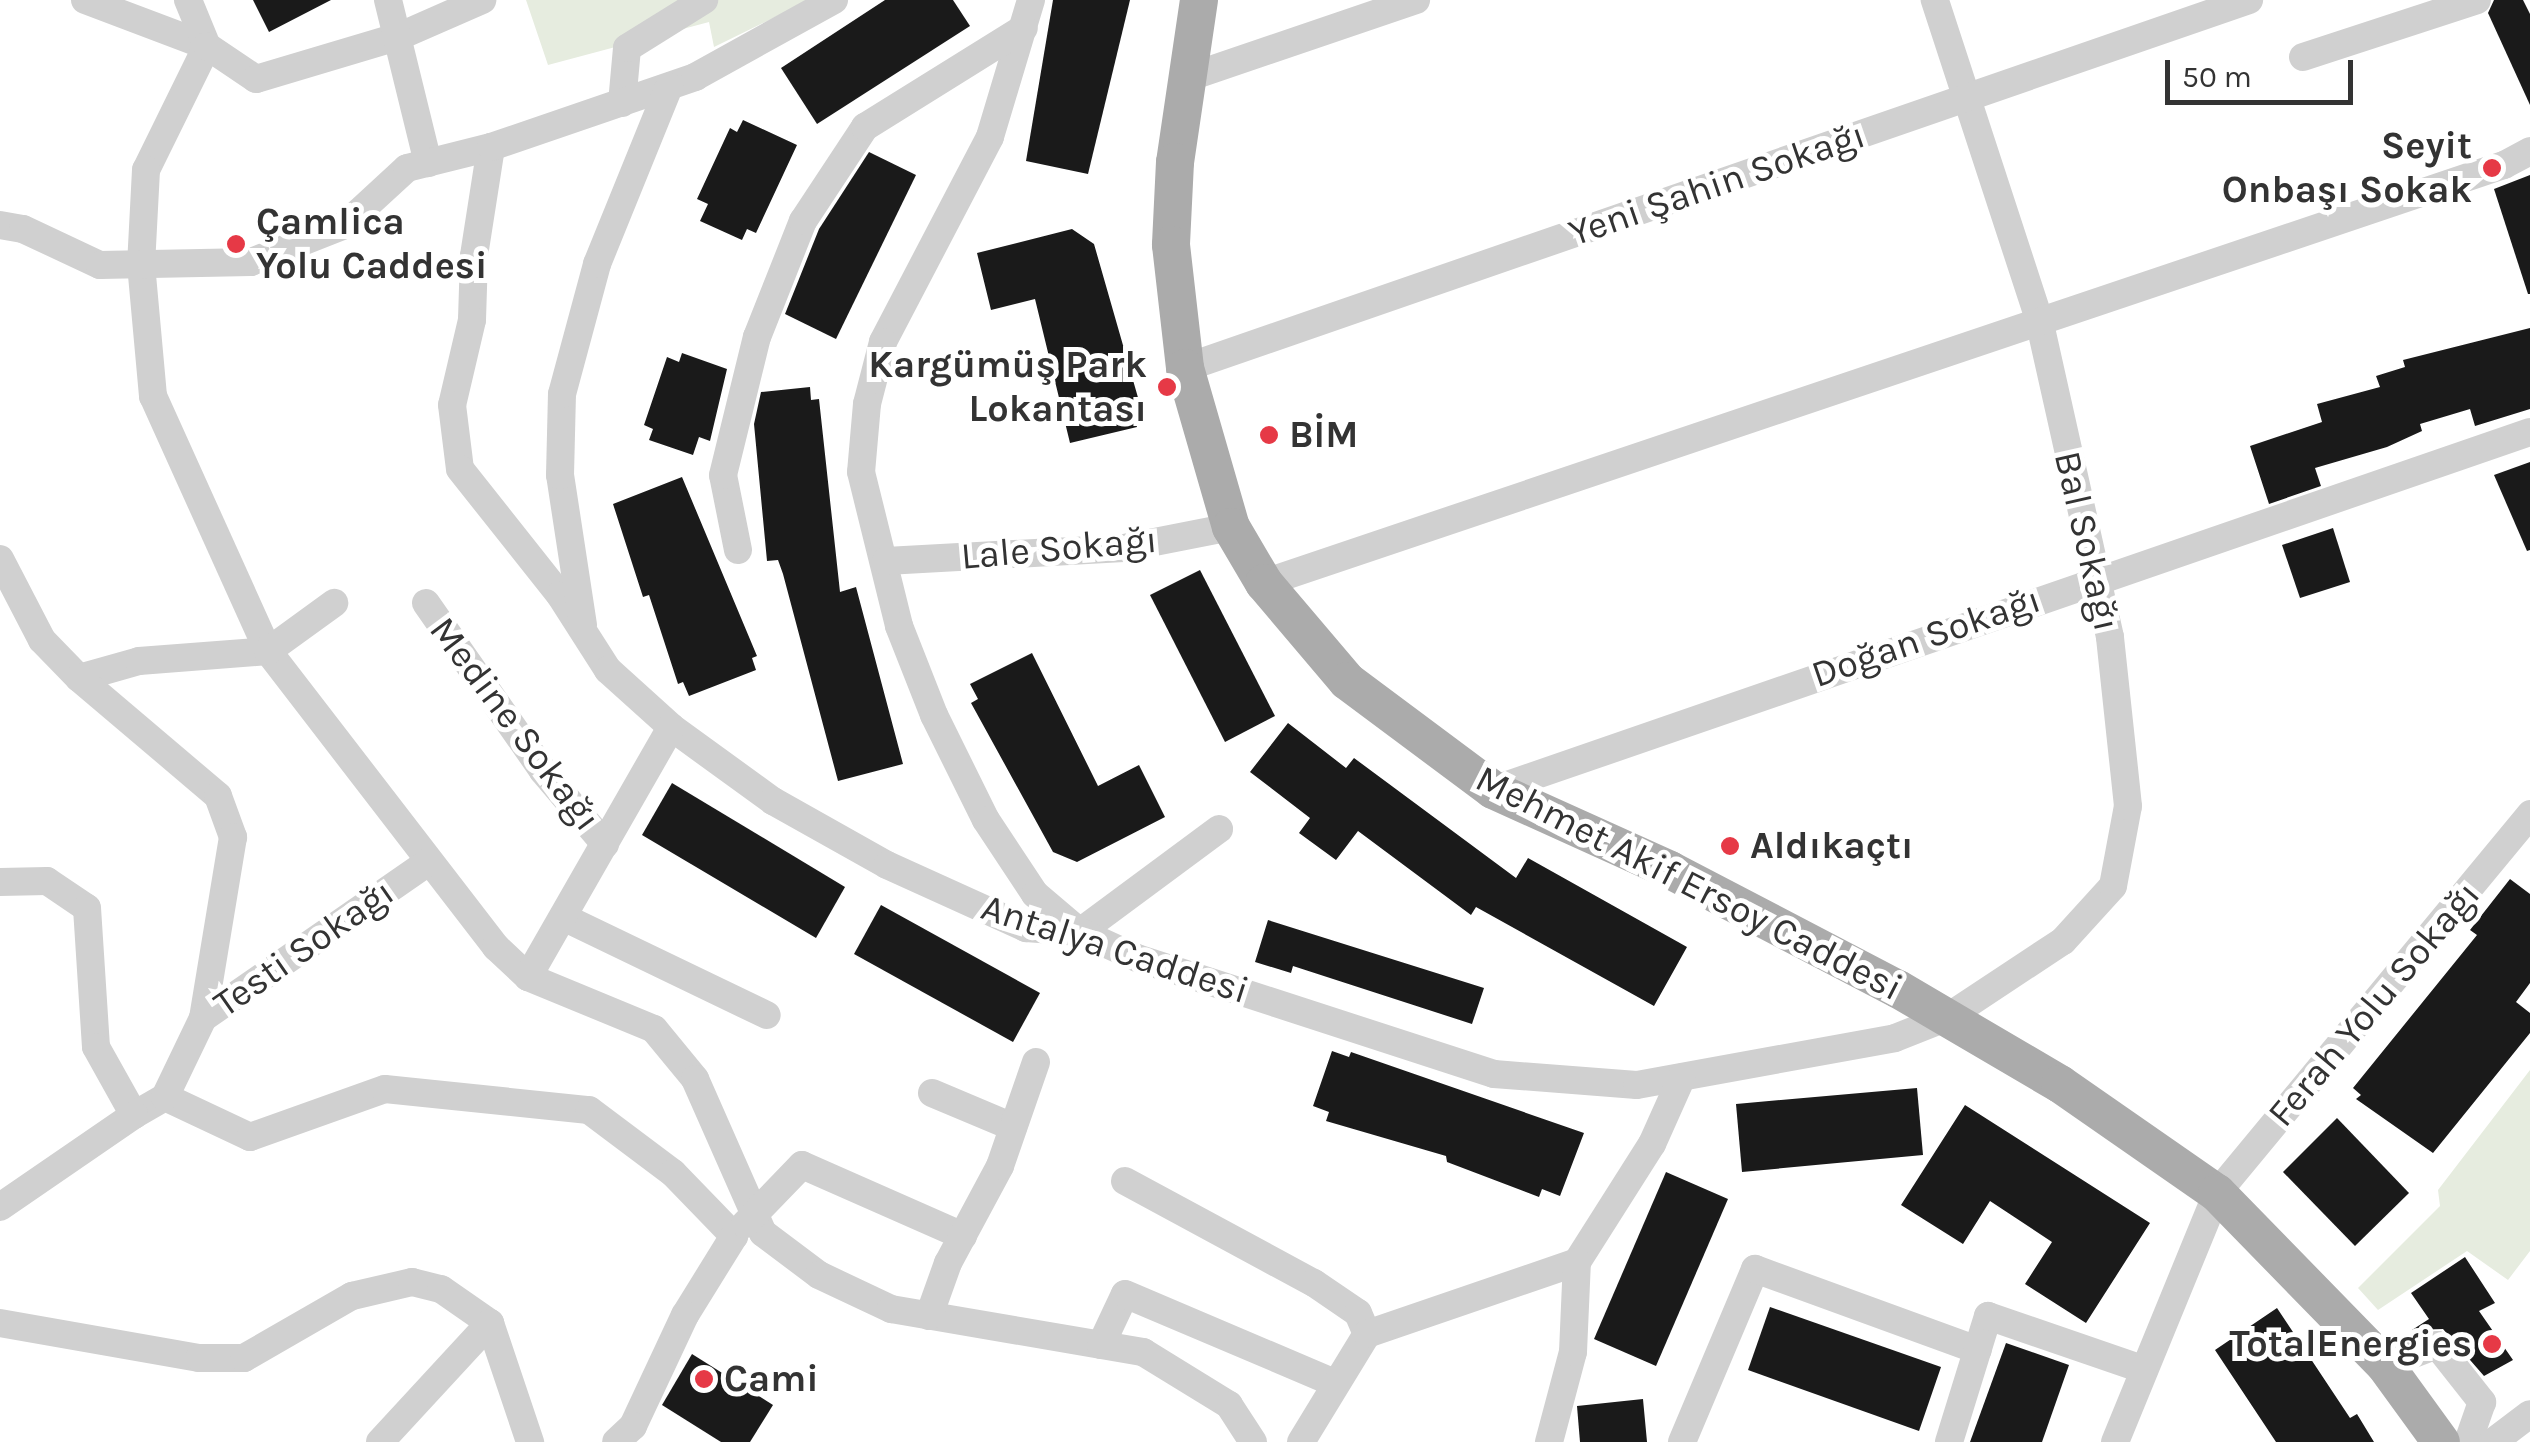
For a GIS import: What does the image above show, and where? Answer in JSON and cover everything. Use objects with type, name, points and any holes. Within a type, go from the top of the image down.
[{"type":"main road","name":"Mehmet Akif Ersoy Caddesi","points":[[1200,0],[1187,78],[1171,245],[1186,368],[1231,527],[1264,584],[1347,682],[1493,790],[1670,870],[1948,1017],[2060,1084],[2217,1193],[2386,1364],[2441,1442]]},
{"type":"street","points":[[86,0],[207,46],[256,79],[400,36],[482,0]]},
{"type":"street","points":[[188,0],[207,46],[146,170],[141,264],[153,396],[268,651],[428,862],[528,977],[654,1029],[694,1080],[763,1233],[819,1275],[891,1309],[1143,1352],[1229,1405],[1253,1442]]},
{"type":"street","points":[[388,0],[400,36],[428,163]]},
{"type":"street","points":[[622,102],[627,48],[704,0]]},
{"type":"street","points":[[0,225],[23,228],[100,265],[250,262],[345,225],[406,168],[492,148],[669,87],[834,0]]},
{"type":"street","points":[[1031,0],[990,137],[883,342],[861,472],[906,644],[986,820],[1035,894],[1080,932],[1219,828]]},
{"type":"street","points":[[1187,78],[1416,0]]},
{"type":"street","name":"Bal Sokağı","points":[[1935,0],[1970,96],[2038,318],[2096,577],[2121,713],[2128,806],[2113,886],[2063,941],[1948,1017]]},
{"type":"street","name":"Yeni Şahin Sokağı","points":[[1186,368],[2250,0]]},
{"type":"street","points":[[2303,57],[2477,0]]},
{"type":"street","points":[[738,550],[722,475],[757,337],[803,221],[864,127],[1024,28]]},
{"type":"street","points":[[583,632],[560,475],[562,394],[597,264],[669,87]]},
{"type":"street","name":"Antalya Caddesi","points":[[492,148],[474,256],[472,320],[452,405],[460,468],[608,670],[671,727],[772,802],[887,866],[1026,928],[1080,932],[1137,958],[1494,1074],[1636,1085],[1895,1038],[1948,1017]]},
{"type":"street","points":[[1264,584],[2038,318],[2504,165],[2530,151]]},
{"type":"street","name":"Doğan Sokağı","points":[[1493,790],[2096,577],[2530,432]]},
{"type":"street","name":"Lale Sokağı","points":[[886,561],[1124,548],[1231,527]]},
{"type":"street","points":[[0,559],[42,640],[80,678],[218,796],[233,836],[203,1018]]},
{"type":"street","points":[[80,678],[139,661],[268,651],[334,603]]},
{"type":"street","name":"Medine Sokağı","points":[[426,604],[543,771],[606,844]]},
{"type":"street","points":[[528,977],[671,727]]},
{"type":"street","name":"Ferah Yolu Sokağı","points":[[2115,1442],[2217,1193],[2530,814]]},
{"type":"street","name":"Testi Sokağı","points":[[165,1097],[203,1018],[428,862]]},
{"type":"street","points":[[0,882],[47,880],[86,908],[96,1047],[134,1115]]},
{"type":"street","points":[[563,917],[767,1015]]},
{"type":"street","points":[[929,1316],[1013,1127],[1036,1062]]},
{"type":"street","points":[[1549,1442],[1573,1352],[1576,1262],[1652,1144],[1682,1077]]},
{"type":"street","points":[[0,1207],[165,1097],[250,1137],[385,1089],[589,1110],[673,1172],[734,1236]]},
{"type":"street","points":[[932,1093],[1013,1127]]},
{"type":"street","points":[[616,1442],[634,1426],[685,1315],[734,1236],[802,1165],[963,1236]]},
{"type":"street","points":[[1125,1181],[1314,1283],[1358,1314],[1367,1334]]},
{"type":"street","points":[[1301,1442],[1367,1334],[1576,1262]]},
{"type":"street","points":[[1682,1442],[1755,1270],[1978,1350]]},
{"type":"street","points":[[0,1324],[198,1358],[244,1358],[352,1296],[412,1282],[441,1289],[490,1323],[530,1442]]},
{"type":"street","points":[[1101,1345],[1125,1294],[1335,1384]]},
{"type":"street","points":[[1949,1442],[1988,1316],[2142,1370]]},
{"type":"street","points":[[380,1442],[490,1323]]},
{"type":"street","points":[[2386,1364],[2437,1345],[2482,1402],[2468,1442]]},
{"type":"street","points":[[2493,1442],[2530,1414]]},
{"type":"shaded area","points":[[526,0],[810,0],[714,47],[709,22],[548,65]]},
{"type":"shaded area","points":[[2530,1070],[2530,1251],[2508,1280],[2467,1251],[2378,1310],[2358,1288],[2440,1206],[2438,1190]]},
{"type":"building","points":[[253,0],[331,0],[269,32]]},
{"type":"building","points":[[885,0],[953,0],[970,26],[817,124],[781,68]]},
{"type":"building","points":[[1053,0],[1130,0],[1088,174],[1026,161]]},
{"type":"building","points":[[2494,0],[2523,0],[2530,14],[2530,105],[2488,13]]},
{"type":"building","points":[[743,120],[797,145],[756,233],[747,229],[742,240],[700,221],[708,204],[697,199],[730,128],[737,132]]},
{"type":"building","points":[[869,152],[916,175],[836,339],[785,314],[819,229]]},
{"type":"building","points":[[2530,175],[2530,294],[2528,294],[2494,189]]},
{"type":"building","points":[[1072,229],[1094,244],[1141,408],[1133,410],[1137,427],[1070,443],[1035,299],[991,310],[977,253]]},
{"type":"building","points":[[2530,328],[2530,409],[2475,426],[2470,409],[2420,424],[2422,431],[2387,447],[2315,468],[2321,486],[2269,504],[2250,446],[2322,422],[2317,404],[2380,387],[2376,376],[2405,367],[2403,360]]},
{"type":"building","points":[[682,353],[727,369],[710,441],[699,437],[693,455],[649,440],[653,429],[644,425],[667,357],[679,362]]},
{"type":"building","points":[[810,387],[811,400],[819,399],[840,592],[856,587],[903,764],[838,781],[783,574],[778,560],[767,561],[754,424],[761,392]]},
{"type":"building","points":[[2530,462],[2530,550],[2527,551],[2494,475]]},
{"type":"building","points":[[682,477],[757,656],[752,658],[756,670],[689,696],[683,682],[678,684],[649,595],[643,597],[613,504]]},
{"type":"building","points":[[2333,528],[2350,582],[2300,598],[2282,545]]},
{"type":"building","points":[[1200,570],[1275,716],[1225,742],[1150,595]]},
{"type":"building","points":[[1032,653],[1098,786],[1139,765],[1165,817],[1077,862],[1053,852],[971,703],[978,699],[970,684]]},
{"type":"building","points":[[1288,723],[1346,768],[1354,758],[1516,878],[1528,858],[1687,947],[1654,1006],[1476,907],[1471,915],[1358,831],[1336,860],[1299,833],[1310,818],[1250,772]]},
{"type":"building","points":[[672,783],[845,887],[816,938],[642,835]]},
{"type":"building","points":[[2510,879],[2530,894],[2530,983],[2516,1002],[2530,1013],[2530,1033],[2433,1153],[2356,1099],[2361,1095],[2353,1088],[2477,935],[2470,930]]},
{"type":"building","points":[[881,905],[1040,993],[1013,1042],[854,954]]},
{"type":"building","points":[[1268,920],[1484,988],[1472,1024],[1293,966],[1291,973],[1255,962]]},
{"type":"building","points":[[1332,1051],[1349,1057],[1351,1052],[1584,1133],[1560,1196],[1542,1189],[1539,1197],[1447,1162],[1446,1156],[1326,1121],[1329,1112],[1313,1106]]},
{"type":"building","points":[[1917,1088],[1923,1155],[1742,1172],[1736,1104]]},
{"type":"building","points":[[1965,1105],[2150,1223],[2086,1323],[2025,1284],[2052,1242],[1990,1201],[1963,1244],[1901,1205]]},
{"type":"building","points":[[2337,1118],[2409,1193],[2355,1246],[2283,1172]]},
{"type":"building","points":[[1666,1172],[1728,1199],[1656,1366],[1594,1339]]},
{"type":"building","points":[[2465,1257],[2495,1303],[2479,1311],[2513,1360],[2484,1376],[2443,1329],[2412,1330],[2429,1319],[2411,1293]]},
{"type":"building","points":[[1770,1307],[1941,1367],[1919,1431],[1748,1370]]},
{"type":"building","points":[[2277,1308],[2350,1418],[2357,1414],[2374,1442],[2276,1442],[2215,1350]]},
{"type":"building","points":[[2006,1343],[2069,1365],[2042,1442],[1970,1442]]},
{"type":"building","name":"Cami","points":[[692,1354],[773,1405],[750,1442],[721,1442],[662,1405]]},
{"type":"building","points":[[1643,1399],[1647,1442],[1580,1442],[1577,1406]]},
{"type":"place","name":"Seyit Onbaşı Sokak","points":[[2492,168]]},
{"type":"place","name":"Çamlica Yolu Caddesi","points":[[236,244]]},
{"type":"place","name":"Kargümüş Park Lokantası","points":[[1167,387]]},
{"type":"place","name":"BİM","points":[[1269,435]]},
{"type":"place","name":"Aldıkaçtı","points":[[1730,846]]},
{"type":"place","name":"TotalEnergies","points":[[2492,1344]]},
{"type":"place","name":"Cami","points":[[704,1379]]}]
